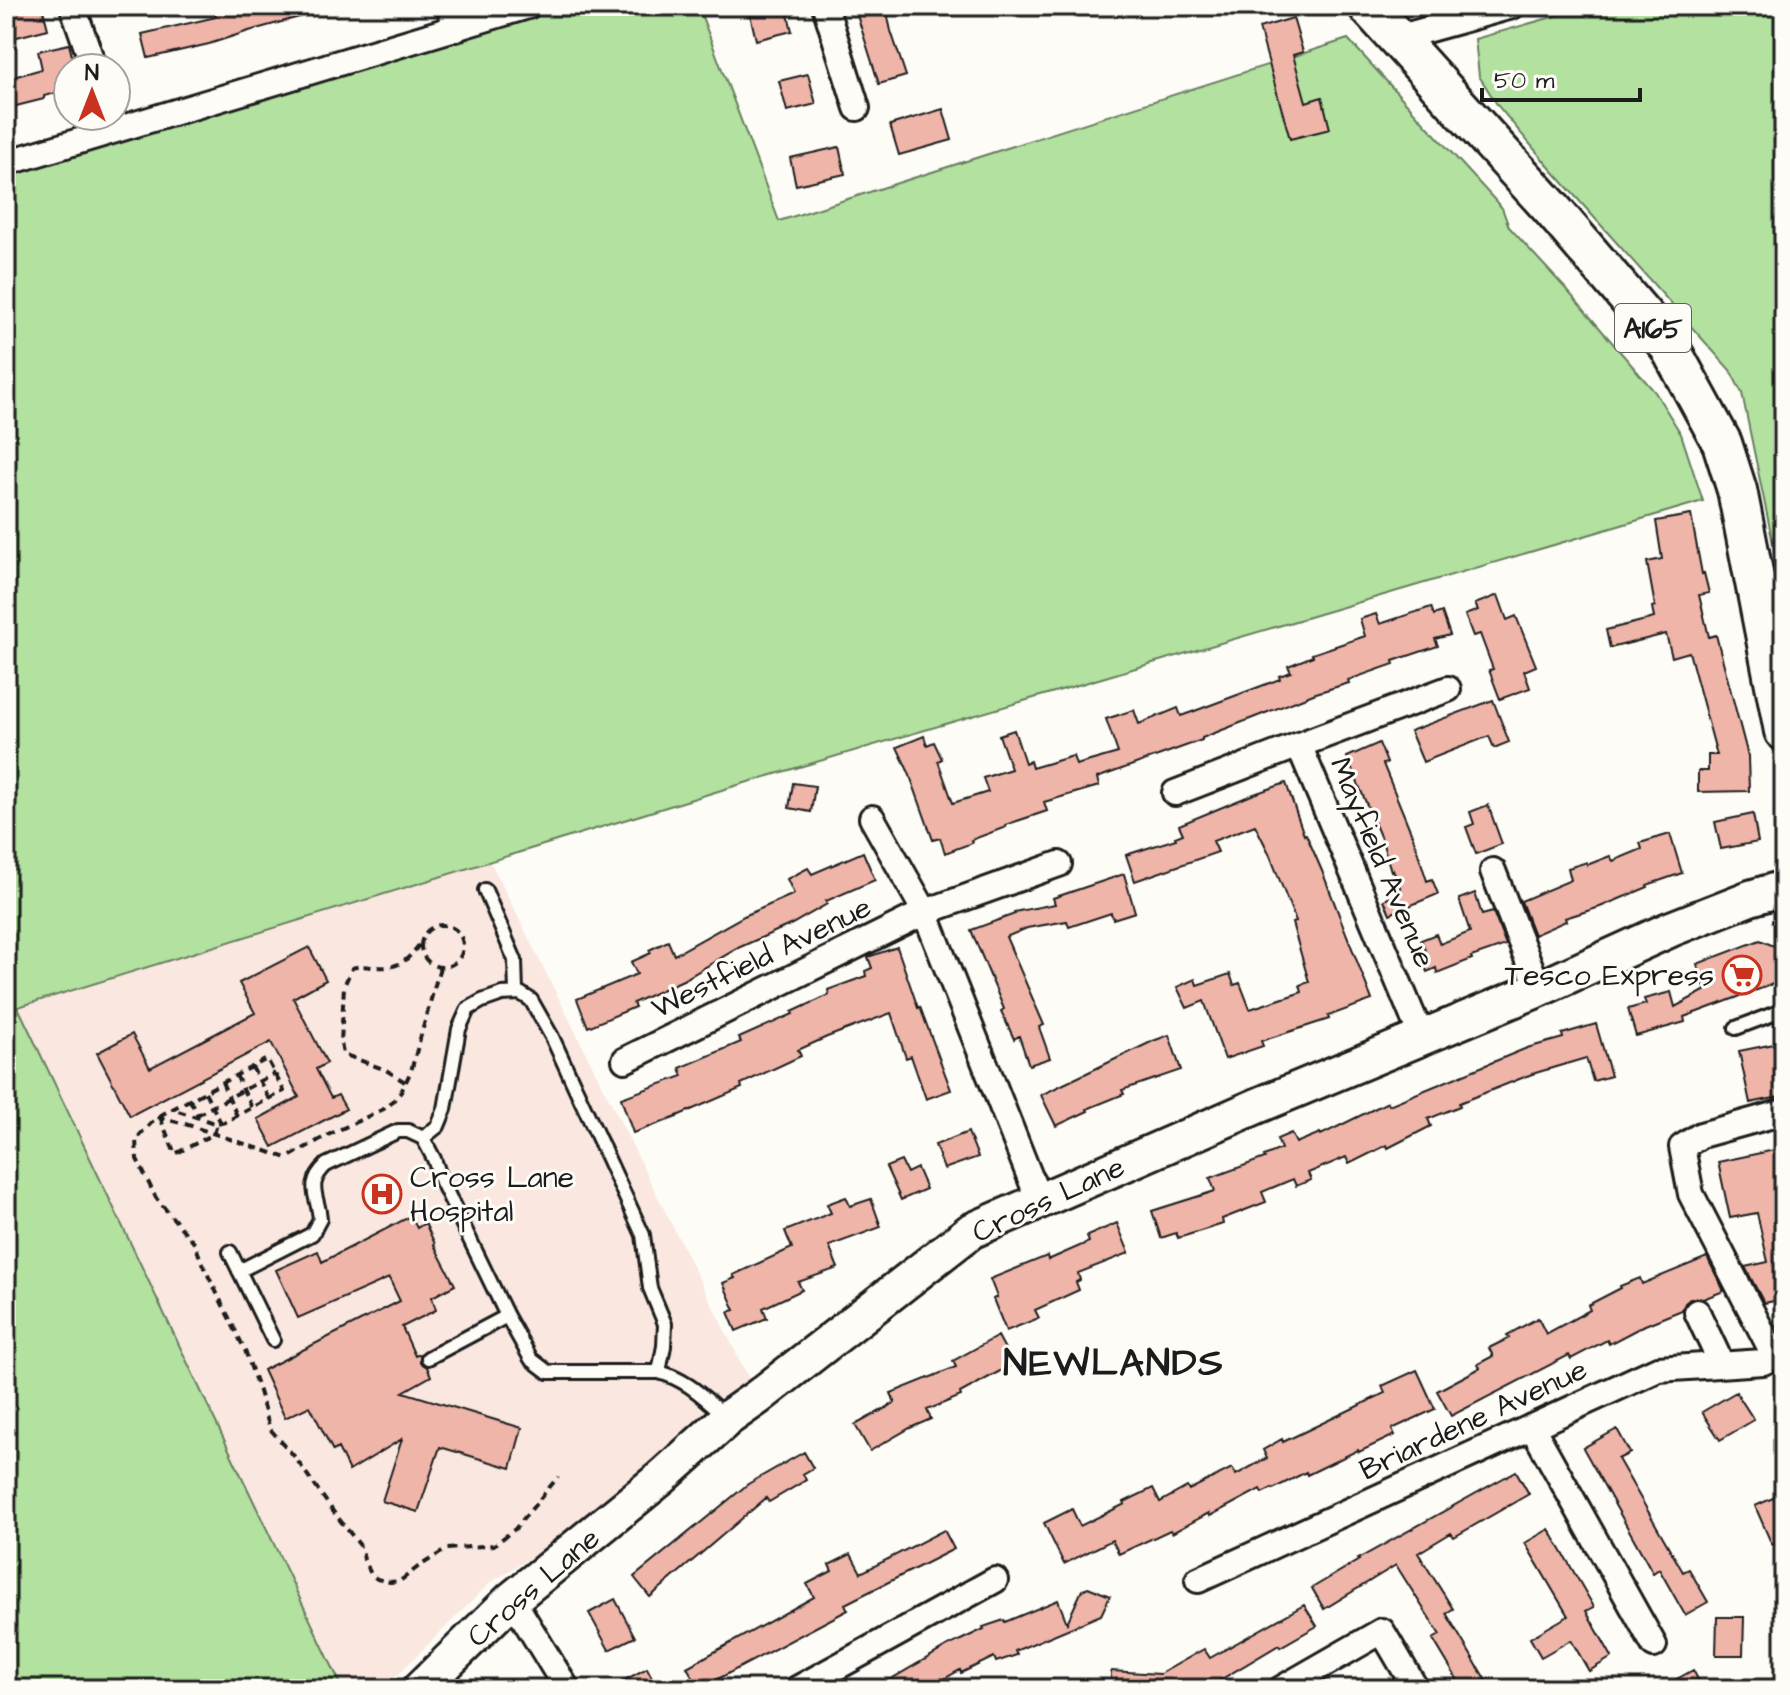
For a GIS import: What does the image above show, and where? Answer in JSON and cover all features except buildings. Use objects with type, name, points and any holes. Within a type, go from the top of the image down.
[{"type":"main road","name":"A165","points":[[1368,6],[1551,208],[1669,346],[1722,443],[1737,490],[1784,731]]},
{"type":"street","points":[[73,6],[89,52]]},
{"type":"street","points":[[132,117],[452,17],[528,6]]},
{"type":"street","points":[[825,6],[857,108]]},
{"type":"street","points":[[1397,38],[1512,6]]},
{"type":"street","points":[[6,163],[89,132]]},
{"type":"street","points":[[1299,745],[1448,689]]},
{"type":"street","name":"Mayfield Avenue","points":[[1175,793],[1299,745],[1422,1038]]},
{"type":"street","name":"Westfield Avenue","points":[[872,818],[925,912],[1039,1200]]},
{"type":"street","name":"Westfield Avenue","points":[[625,1060],[925,912],[1059,864]]},
{"type":"street","points":[[1493,871],[1539,989]]},
{"type":"street","name":"Cross Lane","points":[[420,1689],[512,1599],[661,1478],[728,1418],[971,1231],[1257,1106],[1539,989],[1671,929],[1784,888]]},
{"type":"street","points":[[1779,1353],[1691,1194],[1682,1147],[1701,1135],[1784,1112]]},
{"type":"street","points":[[1697,1312],[1721,1363]]},
{"type":"street","name":"Briardene Avenue","points":[[1198,1580],[1658,1369],[1763,1362],[1779,1353]]},
{"type":"street","points":[[1532,1427],[1654,1645]]},
{"type":"street","points":[[797,1689],[995,1580]]},
{"type":"street","points":[[512,1599],[567,1689]]},
{"type":"street","points":[[1281,1689],[1382,1631],[1416,1689]]},
{"type":"lane","points":[[485,890],[515,960],[516,993]]},
{"type":"lane","points":[[423,1138],[438,1126],[445,1109],[459,1029],[468,1009],[502,994],[516,993],[531,1000],[552,1037],[643,1235],[650,1288],[665,1324],[659,1372]]},
{"type":"lane","points":[[1736,1028],[1784,1010]]},
{"type":"lane","points":[[239,1271],[312,1234],[320,1219],[313,1185],[326,1165],[398,1131],[408,1131],[423,1138],[507,1316],[531,1359],[548,1372],[659,1372],[686,1383],[728,1418]]},
{"type":"lane","points":[[230,1252],[273,1340]]},
{"type":"lane","points":[[428,1358],[507,1316]]},
{"type":"path","points":[[405,1082],[386,1070],[343,1054],[344,986],[352,968],[400,964],[413,954],[428,930],[440,925],[447,925],[459,933],[464,946],[459,959],[448,967],[440,967],[423,956],[421,942]]},
{"type":"path","points":[[159,1117],[287,1158],[388,1107],[401,1092],[411,1071],[440,967]]},
{"type":"path","points":[[159,1117],[175,1154],[214,1134],[219,1124],[284,1091],[267,1059],[159,1117],[136,1139],[137,1159],[156,1198],[195,1244],[245,1350],[270,1429],[294,1456],[362,1548],[371,1574],[377,1579],[400,1581],[447,1549],[494,1545],[515,1529],[558,1477]]},
{"type":"path","points":[[252,1067],[269,1099]]},
{"type":"path","points":[[198,1116],[275,1073]]},
{"type":"path","points":[[236,1075],[252,1108]]},
{"type":"path","points":[[222,1082],[237,1116]]},
{"type":"path","points":[[205,1092],[219,1124]]},
{"type":"path","points":[[190,1100],[198,1116]]},
{"type":"path","points":[[172,1109],[219,1124]]},
{"type":"shaded area","name":"Cross Lane Hospital","points":[[490,861],[758,1397],[661,1478],[491,1582],[383,1689],[343,1689],[17,1007]]},
{"type":"green space","points":[[528,6],[698,6],[779,221],[1348,39],[1502,208],[1509,227],[1655,392],[1681,434],[1703,501],[728,788],[18,1007],[343,1689],[6,1689],[6,163],[109,132],[132,132],[132,125]]},
{"type":"green space","points":[[1591,6],[1784,6],[1784,597],[1742,393],[1730,370],[1551,169],[1498,106],[1479,76],[1475,39]]},
{"type":"place","name":"Tesco Express","points":[[1742,975]]},
{"type":"place","name":"Cross Lane Hospital","points":[[382,1194]]},
{"type":"district","name":"NEWLANDS","points":[[1114,1362]]}]
